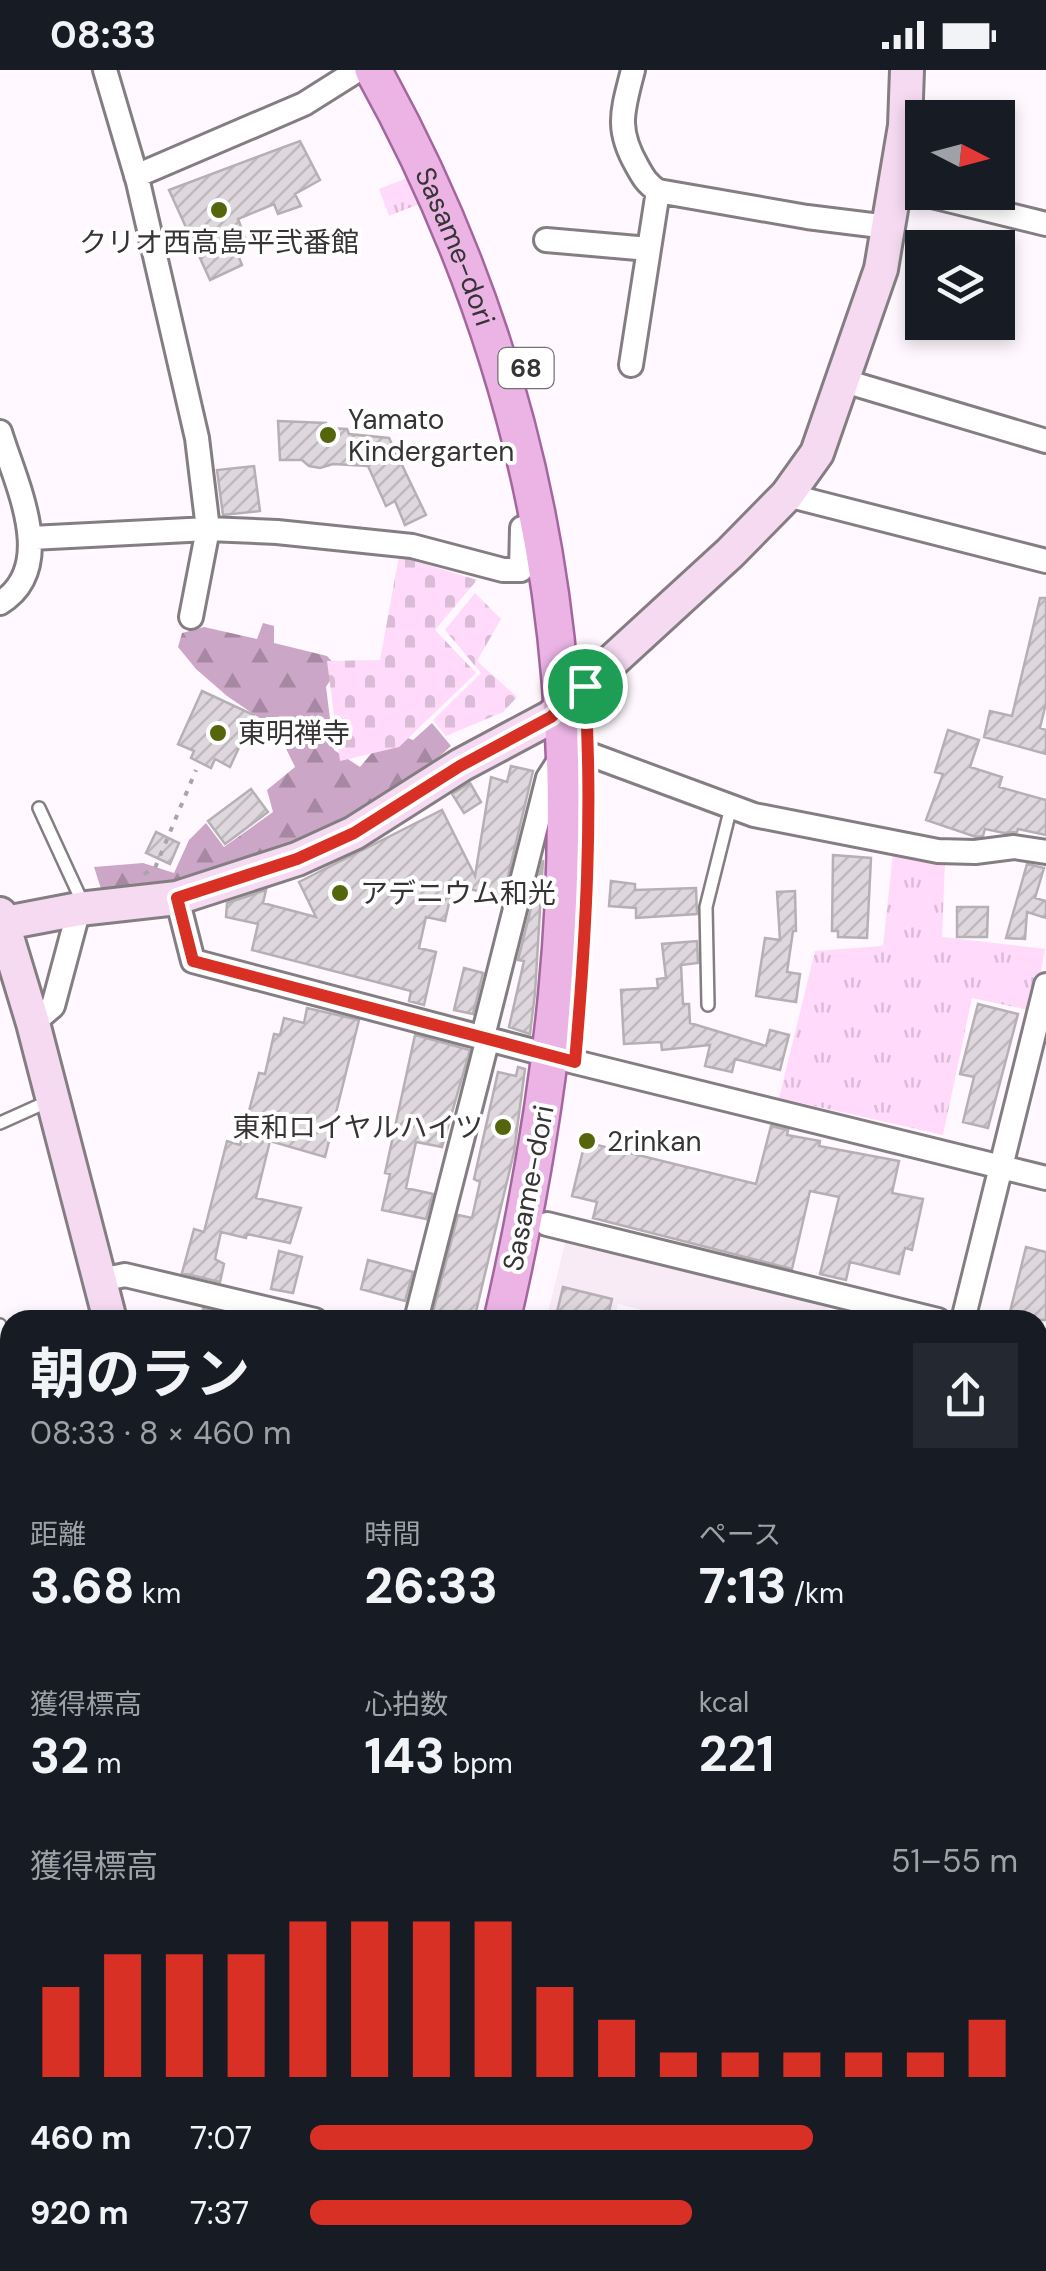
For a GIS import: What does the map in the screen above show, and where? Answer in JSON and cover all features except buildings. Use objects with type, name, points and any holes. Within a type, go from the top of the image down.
[{"type":"main road","name":"Sasame-dori","points":[[374,70],[423,167],[478,301],[512,405],[539,525],[559,646],[575,696]]},
{"type":"main road","name":"Sasame-dori","points":[[400,70],[474,222],[525,365],[561,510],[574,584],[575,696],[589,892],[563,1058],[546,1224],[527,1310]]},
{"type":"main road","name":"Sasame-dori","points":[[504,1310],[563,1058]]},
{"type":"street","points":[[105,70],[136,176],[198,438],[208,529],[191,617]]},
{"type":"street","points":[[136,176],[304,104],[358,70]]},
{"type":"street","points":[[633,70],[621,131],[624,145],[647,184],[658,191],[888,228]]},
{"type":"street","points":[[108,1310],[1,913],[177,898],[297,859],[354,833],[460,766],[551,717],[730,553],[787,495],[817,453],[872,301],[905,126],[907,70]]},
{"type":"street","points":[[895,187],[1046,224]]},
{"type":"street","points":[[631,365],[658,191]]},
{"type":"street","points":[[546,240],[649,249]]},
{"type":"street","points":[[841,380],[1046,442]]},
{"type":"street","points":[[0,432],[31,538],[29,565],[13,595],[0,603]]},
{"type":"street","points":[[787,495],[1046,561]]},
{"type":"street","points":[[31,538],[208,529],[357,538],[412,546],[503,570],[521,570],[522,528],[539,525]]},
{"type":"street","points":[[418,1310],[548,778],[578,753],[754,815],[938,851],[1014,847],[1046,852]]},
{"type":"street","points":[[177,898],[193,961],[1046,1178]]},
{"type":"street","points":[[33,1023],[53,1006],[80,909]]},
{"type":"street","points":[[965,1310],[1046,985]]},
{"type":"street","points":[[546,1224],[897,1310]]},
{"type":"street","points":[[101,1280],[125,1276],[272,1310]]},
{"type":"lane","points":[[708,1005],[706,906],[732,807]]},
{"type":"lane","points":[[39,808],[80,897],[80,909]]},
{"type":"lane","points":[[0,1123],[53,1100]]},
{"type":"path","points":[[132,876],[148,874],[155,868],[196,770]]},
{"type":"shaded area","points":[[566,1239],[828,1308],[642,1310],[618,1304],[616,1310],[548,1310]]},
{"type":"green space","points":[[407,178],[419,204],[389,216],[379,189]]},
{"type":"green space","points":[[399,556],[477,580],[435,630],[476,673],[399,747],[340,761],[327,661],[380,660]]},
{"type":"green space","points":[[475,593],[501,619],[477,661],[517,697],[503,712],[446,736],[433,720],[481,673],[445,630]]},
{"type":"green space","points":[[263,623],[274,626],[274,643],[327,656],[338,668],[326,687],[334,750],[360,767],[390,731],[413,740],[432,723],[451,746],[425,768],[360,810],[285,847],[170,886],[102,892],[94,867],[143,863],[174,873],[189,840],[206,823],[224,847],[273,812],[267,790],[295,767],[277,730],[227,696],[178,647],[182,633],[204,627],[257,639]]},
{"type":"green space","points":[[893,854],[945,862],[942,937],[1045,949],[1034,1011],[972,998],[943,1135],[779,1098],[815,951],[883,946]]},
{"type":"place","name":"クリオ西高島平弐番館","points":[[219,210]]},
{"type":"place","name":"Yamato Kindergarten","points":[[328,435]]},
{"type":"place","name":"東明禅寺","points":[[218,733]]},
{"type":"place","name":"アデニウム和光","points":[[340,893]]},
{"type":"place","name":"東和ロイヤルハイツ","points":[[503,1127]]},
{"type":"place","name":"2rinkan","points":[[587,1141]]},
{"type":"route","points":[[585,686],[590,840],[586,945],[575,1062],[193,961],[177,898],[297,859],[354,833],[460,766],[551,717],[585,686]]}]
